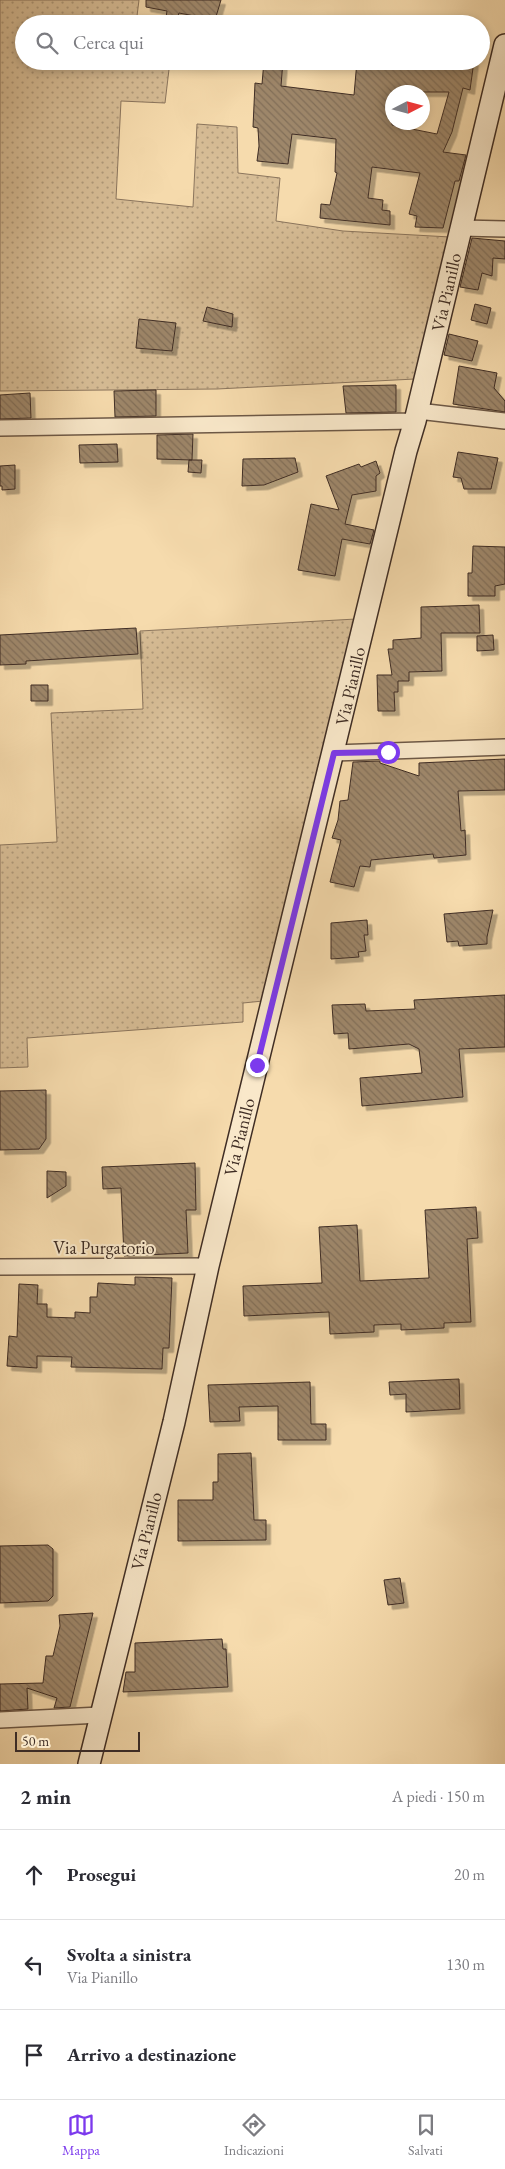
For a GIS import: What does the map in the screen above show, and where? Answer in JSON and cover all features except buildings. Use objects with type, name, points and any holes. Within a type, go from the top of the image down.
[{"type":"street","name":"Via Pianillo","points":[[89,1764],[174,1422],[208,1266],[406,451],[417,416],[505,45]]},
{"type":"street","points":[[461,228],[505,229]]},
{"type":"street","points":[[0,428],[417,416],[505,421]]},
{"type":"street","points":[[334,753],[505,747]]},
{"type":"street","name":"Via Purgatorio","points":[[0,1267],[208,1266]]},
{"type":"street","points":[[0,1720],[100,1715]]},
{"type":"shaded area","points":[[0,0],[139,0],[137,15],[15,15],[15,70],[169,70],[165,103],[121,101],[116,199],[193,207],[197,124],[237,127],[238,173],[280,178],[276,221],[343,231],[450,237],[415,379],[217,389],[0,391]]},
{"type":"shaded area","points":[[356,619],[263,1001],[243,1003],[243,1022],[27,1038],[28,1067],[0,1068],[0,845],[57,842],[51,713],[143,709],[140,631]]},
{"type":"route","points":[[257,1065],[334,753],[388,752]]}]
